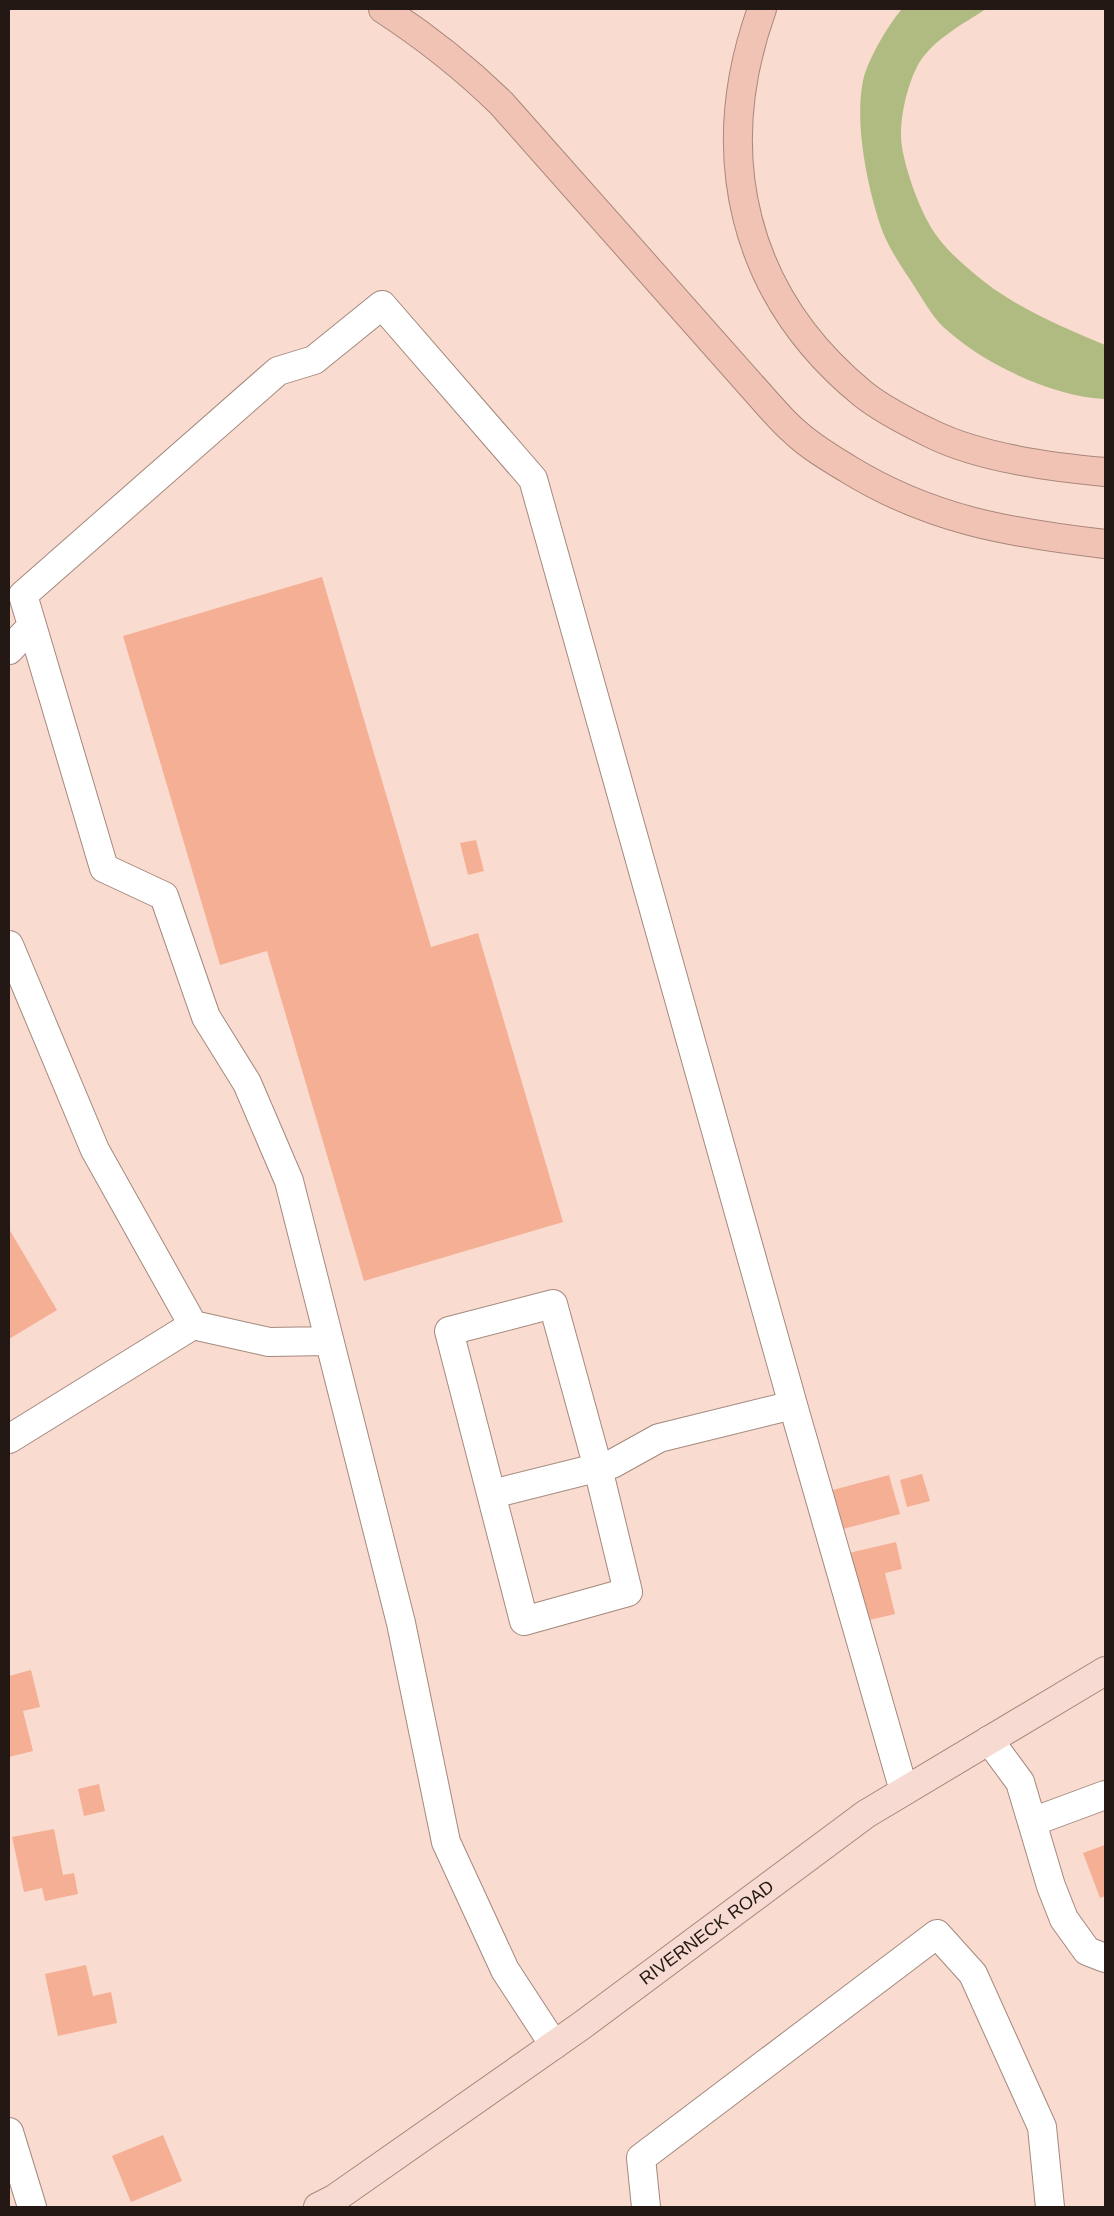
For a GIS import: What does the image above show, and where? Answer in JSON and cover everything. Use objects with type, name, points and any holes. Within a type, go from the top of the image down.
[{"type":"highway","points":[[383,9],[442,50],[472,74],[501,102],[766,402],[794,432],[825,455],[864,479],[906,501],[946,516],[1052,538],[1105,544]]},
{"type":"highway","points":[[762,9],[750,40],[742,75],[738,117],[738,157],[744,202],[753,242],[766,276],[787,312],[810,341],[864,395],[934,435],[1017,460],[1105,472]]},
{"type":"main road","name":"RIVERNECK ROAD","points":[[318,2207],[334,2199],[554,2045],[866,1814],[1105,1671]]},
{"type":"street","points":[[554,2045],[504,1970],[446,1842],[401,1623],[289,1181],[247,1084],[206,1017],[164,896],[104,868],[22,594],[278,371],[314,360],[382,305],[532,480],[904,1791]]},
{"type":"street","points":[[9,650],[32,626]]},
{"type":"street","points":[[9,945],[95,1150],[192,1325]]},
{"type":"street","points":[[553,1304],[598,1468],[628,1592],[524,1622],[449,1331],[553,1304]]},
{"type":"street","points":[[9,1439],[192,1325],[269,1342],[330,1341]]},
{"type":"street","points":[[492,1494],[612,1464],[659,1438],[793,1405]]},
{"type":"street","points":[[989,1740],[1020,1782],[1051,1886],[1064,1919],[1087,1950],[1105,1958]]},
{"type":"street","points":[[1032,1822],[1105,1795]]},
{"type":"street","points":[[646,2207],[641,2158],[937,1934],[973,1974],[1042,2127],[1050,2207]]},
{"type":"street","points":[[9,2132],[32,2207]]},
{"type":"green space","points":[[902,9],[986,9],[941,39],[925,54],[919,63],[907,92],[902,115],[902,147],[914,191],[929,223],[955,257],[1001,294],[1034,313],[1105,345],[1105,399],[1085,397],[1043,386],[1001,367],[964,344],[943,327],[935,317],[889,245],[882,230],[867,177],[861,136],[861,98],[865,73],[873,54]]},
{"type":"building","points":[[322,577],[431,947],[478,933],[563,1222],[364,1281],[267,951],[220,965],[123,636]]},
{"type":"building","points":[[476,840],[484,871],[468,875],[460,843]]},
{"type":"building","points":[[9,1229],[57,1310],[9,1339]]},
{"type":"building","points":[[922,1474],[930,1501],[907,1507],[900,1480]]},
{"type":"building","points":[[889,1475],[900,1514],[843,1529],[833,1490]]},
{"type":"building","points":[[896,1542],[902,1569],[885,1573],[895,1614],[865,1621],[849,1553]]},
{"type":"building","points":[[31,1670],[40,1707],[23,1711],[33,1751],[9,1757],[9,1676]]},
{"type":"building","points":[[99,1784],[105,1811],[84,1816],[78,1789]]},
{"type":"building","points":[[54,1829],[63,1875],[74,1873],[78,1894],[45,1901],[42,1888],[24,1892],[12,1837]]},
{"type":"building","points":[[1105,1845],[1105,1896],[1100,1898],[1083,1853]]},
{"type":"building","points":[[86,1965],[93,1996],[111,1992],[117,2023],[58,2036],[45,1974]]},
{"type":"building","points":[[163,2135],[182,2181],[131,2202],[112,2156]]}]
